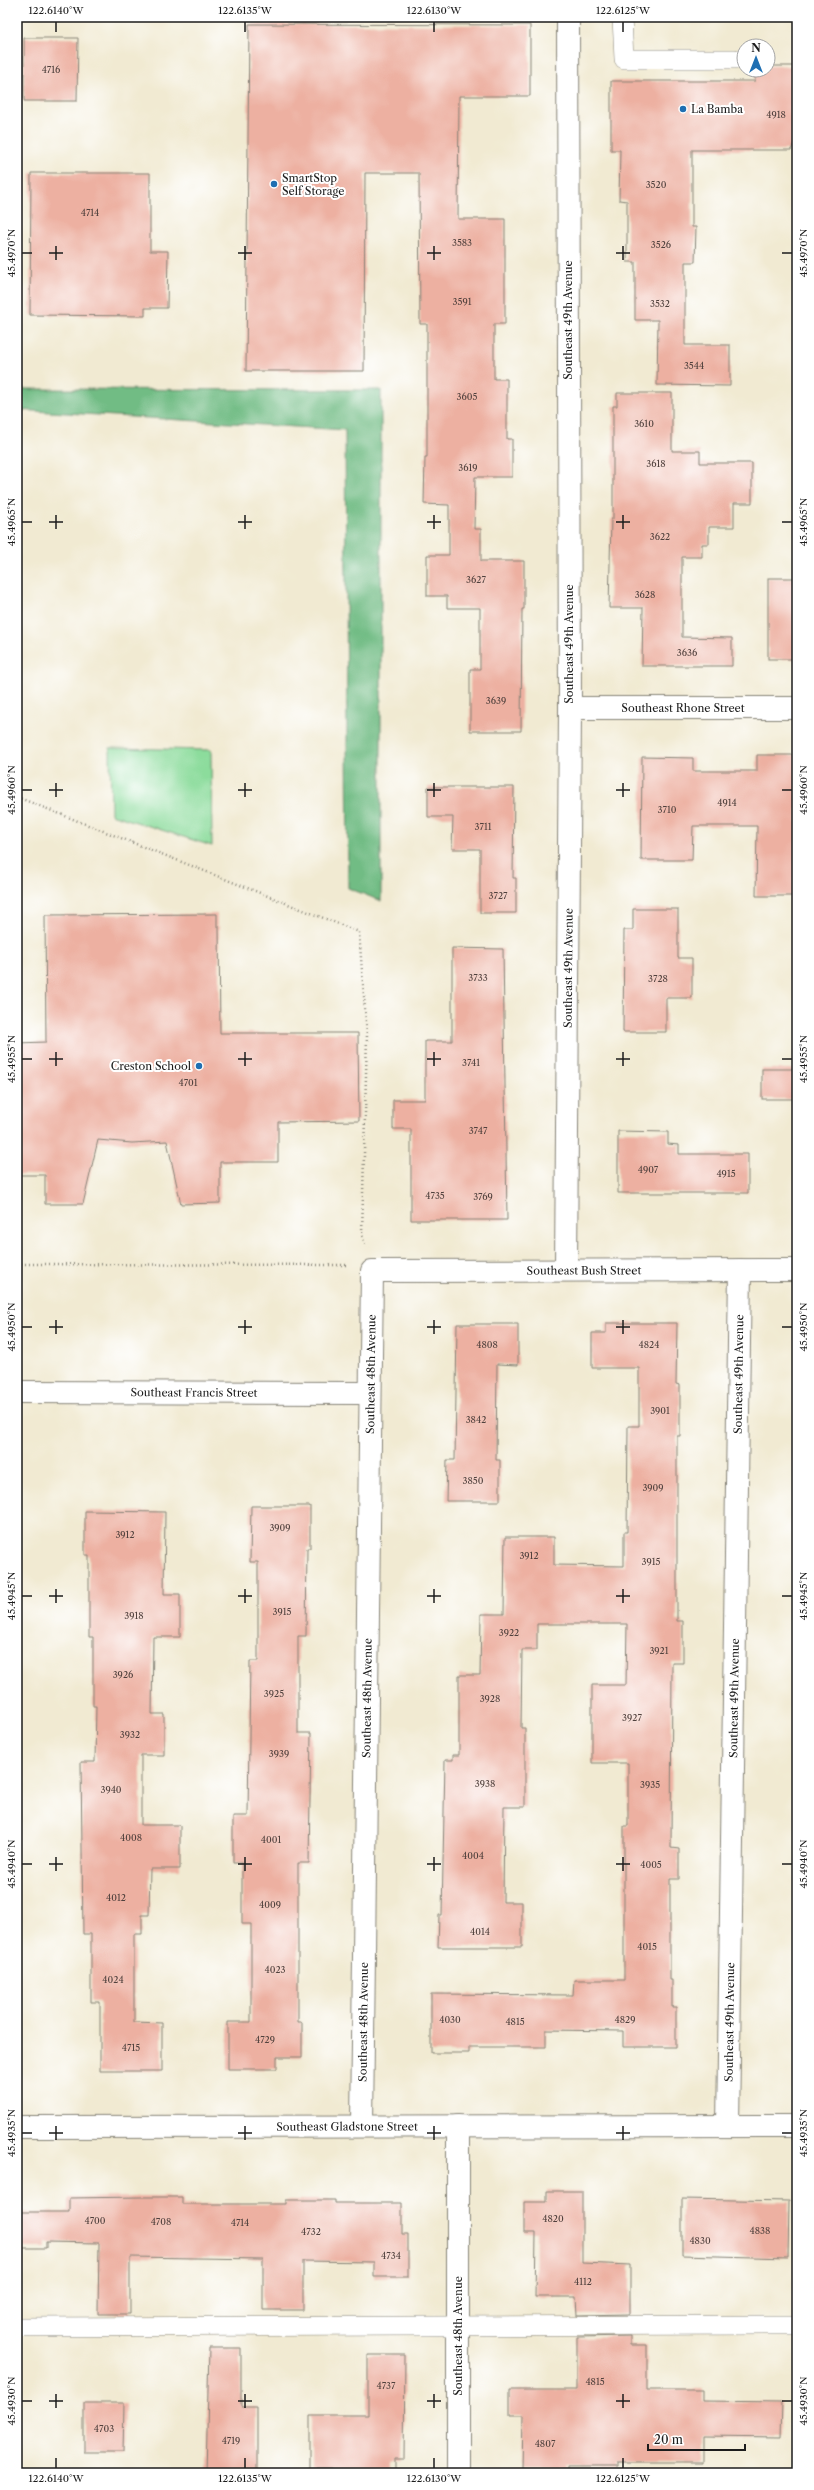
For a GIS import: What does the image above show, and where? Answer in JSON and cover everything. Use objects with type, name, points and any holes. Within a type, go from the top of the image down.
[{"type":"street","name":"Southeast 49th Avenue","points":[[566,1270],[570,708],[568,17]]},
{"type":"street","name":"Southeast Rhone Street","points":[[570,708],[797,708]]},
{"type":"street","name":"Southeast 49th Avenue","points":[[728,2126],[740,1270]]},
{"type":"street","name":"Southeast Bush Street","points":[[372,1271],[797,1270]]},
{"type":"street","name":"Southeast 48th Avenue","points":[[362,2126],[372,1271]]},
{"type":"street","name":"Southeast Francis Street","points":[[17,1392],[370,1393]]},
{"type":"street","name":"Southeast 48th Avenue","points":[[458,2126],[458,2473]]},
{"type":"street","name":"Southeast Gladstone Street","points":[[17,2127],[797,2126]]},
{"type":"lane","points":[[622,17],[624,59],[735,59]]},
{"type":"lane","points":[[17,2328],[797,2326]]},
{"type":"path","points":[[17,797],[359,932],[366,1036],[362,1234],[372,1271],[342,1264],[17,1264]]},
{"type":"green space","points":[[17,389],[381,390],[381,901],[348,888],[345,430],[17,410]]},
{"type":"green space","points":[[110,748],[211,750],[212,846],[111,814]]},
{"type":"building","points":[[249,24],[530,25],[530,96],[459,96],[458,219],[505,219],[505,324],[494,324],[494,379],[507,379],[507,439],[512,439],[512,477],[475,477],[474,529],[481,529],[481,561],[524,561],[521,731],[470,731],[470,669],[480,669],[480,608],[447,608],[447,596],[427,596],[427,555],[449,555],[449,505],[424,504],[425,457],[427,457],[427,324],[420,324],[419,173],[365,173],[364,371],[246,371]]},
{"type":"building","points":[[24,38],[78,38],[77,101],[24,101]]},
{"type":"building","points":[[776,66],[797,66],[797,136],[791,150],[692,150],[692,227],[696,227],[695,262],[685,262],[685,345],[730,345],[730,386],[657,385],[658,320],[635,320],[635,262],[627,262],[627,201],[619,200],[620,150],[611,150],[611,81],[755,81],[755,78],[776,78]]},
{"type":"building","points":[[31,173],[150,173],[150,251],[168,251],[167,308],[145,308],[145,316],[30,315]]},
{"type":"building","points":[[617,393],[672,393],[672,451],[700,451],[700,463],[752,463],[752,503],[734,503],[734,527],[709,527],[709,544],[702,544],[702,557],[682,557],[682,637],[732,638],[732,666],[642,666],[643,608],[609,608],[611,519],[613,519],[613,406],[617,406]]},
{"type":"building","points":[[768,578],[797,578],[797,659],[768,659]]},
{"type":"building","points":[[757,755],[797,755],[797,896],[756,896],[757,826],[693,826],[692,860],[641,860],[642,757],[693,758],[693,771],[757,771]]},
{"type":"building","points":[[428,787],[514,787],[513,878],[516,878],[516,913],[480,913],[480,849],[452,849],[453,817],[428,817]]},
{"type":"building","points":[[633,909],[678,909],[678,958],[692,958],[692,998],[666,998],[666,1032],[623,1032],[624,930],[633,930]]},
{"type":"building","points":[[217,914],[217,926],[219,926],[220,1033],[358,1033],[359,1121],[278,1122],[278,1162],[220,1162],[220,1203],[181,1204],[167,1141],[132,1143],[98,1140],[83,1204],[45,1204],[45,1175],[17,1175],[17,1043],[46,1042],[45,915]]},
{"type":"building","points":[[452,948],[503,949],[507,1220],[411,1220],[411,1129],[393,1129],[393,1100],[425,1100],[425,1041],[452,1041]]},
{"type":"building","points":[[762,1069],[797,1069],[797,1099],[762,1099]]},
{"type":"building","points":[[618,1131],[668,1132],[668,1144],[679,1145],[679,1154],[748,1154],[748,1193],[618,1193]]},
{"type":"building","points":[[606,1323],[677,1323],[676,1384],[680,1385],[680,1436],[677,1436],[677,1621],[683,1621],[683,1663],[672,1663],[671,1848],[679,1849],[679,1879],[670,1879],[670,1980],[672,1980],[672,2007],[676,2007],[676,2047],[623,2047],[623,2031],[546,2030],[546,2047],[469,2047],[469,2053],[431,2053],[431,1994],[573,1995],[574,1980],[624,1980],[624,1826],[628,1826],[628,1763],[592,1763],[592,1685],[626,1685],[627,1624],[537,1624],[537,1650],[522,1650],[521,1728],[525,1728],[525,1807],[504,1807],[503,1902],[522,1902],[522,1947],[438,1947],[439,1915],[442,1915],[445,1760],[453,1760],[453,1755],[459,1755],[459,1675],[480,1675],[481,1614],[504,1614],[505,1537],[554,1537],[554,1565],[624,1566],[624,1532],[627,1532],[628,1426],[639,1426],[639,1368],[592,1368],[592,1333],[606,1333]]},
{"type":"building","points":[[457,1324],[518,1324],[518,1365],[497,1364],[496,1460],[500,1460],[500,1501],[446,1501],[447,1460],[455,1460]]},
{"type":"building","points":[[251,1506],[310,1506],[310,1548],[307,1548],[306,1636],[298,1636],[298,1733],[311,1733],[309,1863],[298,1863],[298,2022],[302,2022],[302,2057],[277,2057],[277,2069],[228,2069],[228,2022],[251,2022],[251,1924],[242,1924],[242,1863],[233,1863],[233,1816],[248,1816],[250,1661],[258,1661],[258,1562],[250,1562]]},
{"type":"building","points":[[85,1511],[165,1512],[164,1594],[180,1594],[180,1637],[153,1637],[152,1714],[164,1714],[164,1755],[141,1755],[141,1825],[180,1825],[180,1869],[150,1869],[149,1915],[142,1915],[142,1934],[134,1934],[134,2022],[162,2023],[162,2071],[100,2071],[100,2002],[91,2002],[91,1934],[83,1934],[81,1762],[95,1762],[96,1706],[93,1706],[93,1637],[89,1637],[89,1555],[85,1555]]},
{"type":"building","points":[[547,2191],[582,2191],[582,2263],[630,2265],[630,2314],[577,2315],[576,2297],[535,2297],[536,2233],[524,2233],[524,2202],[547,2202]]},
{"type":"building","points":[[182,2197],[182,2204],[286,2204],[286,2200],[335,2200],[335,2203],[402,2203],[402,2234],[408,2234],[408,2277],[374,2277],[374,2262],[303,2261],[303,2310],[263,2310],[263,2259],[130,2257],[130,2314],[98,2314],[99,2243],[46,2242],[46,2248],[17,2248],[17,2212],[69,2212],[69,2198]]},
{"type":"building","points":[[682,2199],[789,2201],[788,2258],[682,2255]]},
{"type":"building","points":[[630,2336],[630,2345],[647,2345],[647,2390],[703,2390],[703,2401],[782,2402],[781,2437],[703,2436],[703,2462],[618,2462],[618,2466],[568,2466],[568,2471],[522,2470],[523,2415],[510,2415],[510,2390],[577,2390],[577,2337]]},
{"type":"building","points":[[209,2348],[241,2348],[241,2407],[257,2407],[257,2473],[206,2473]]},
{"type":"building","points":[[368,2355],[405,2355],[404,2459],[394,2459],[394,2470],[310,2469],[310,2415],[368,2415]]},
{"type":"building","points":[[84,2403],[124,2403],[123,2452],[84,2452]]},
{"type":"place","name":"La Bamba","points":[[683,109]]},
{"type":"place","name":"SmartStop Self Storage","points":[[274,184]]},
{"type":"place","name":"Creston School","points":[[199,1066]]}]
